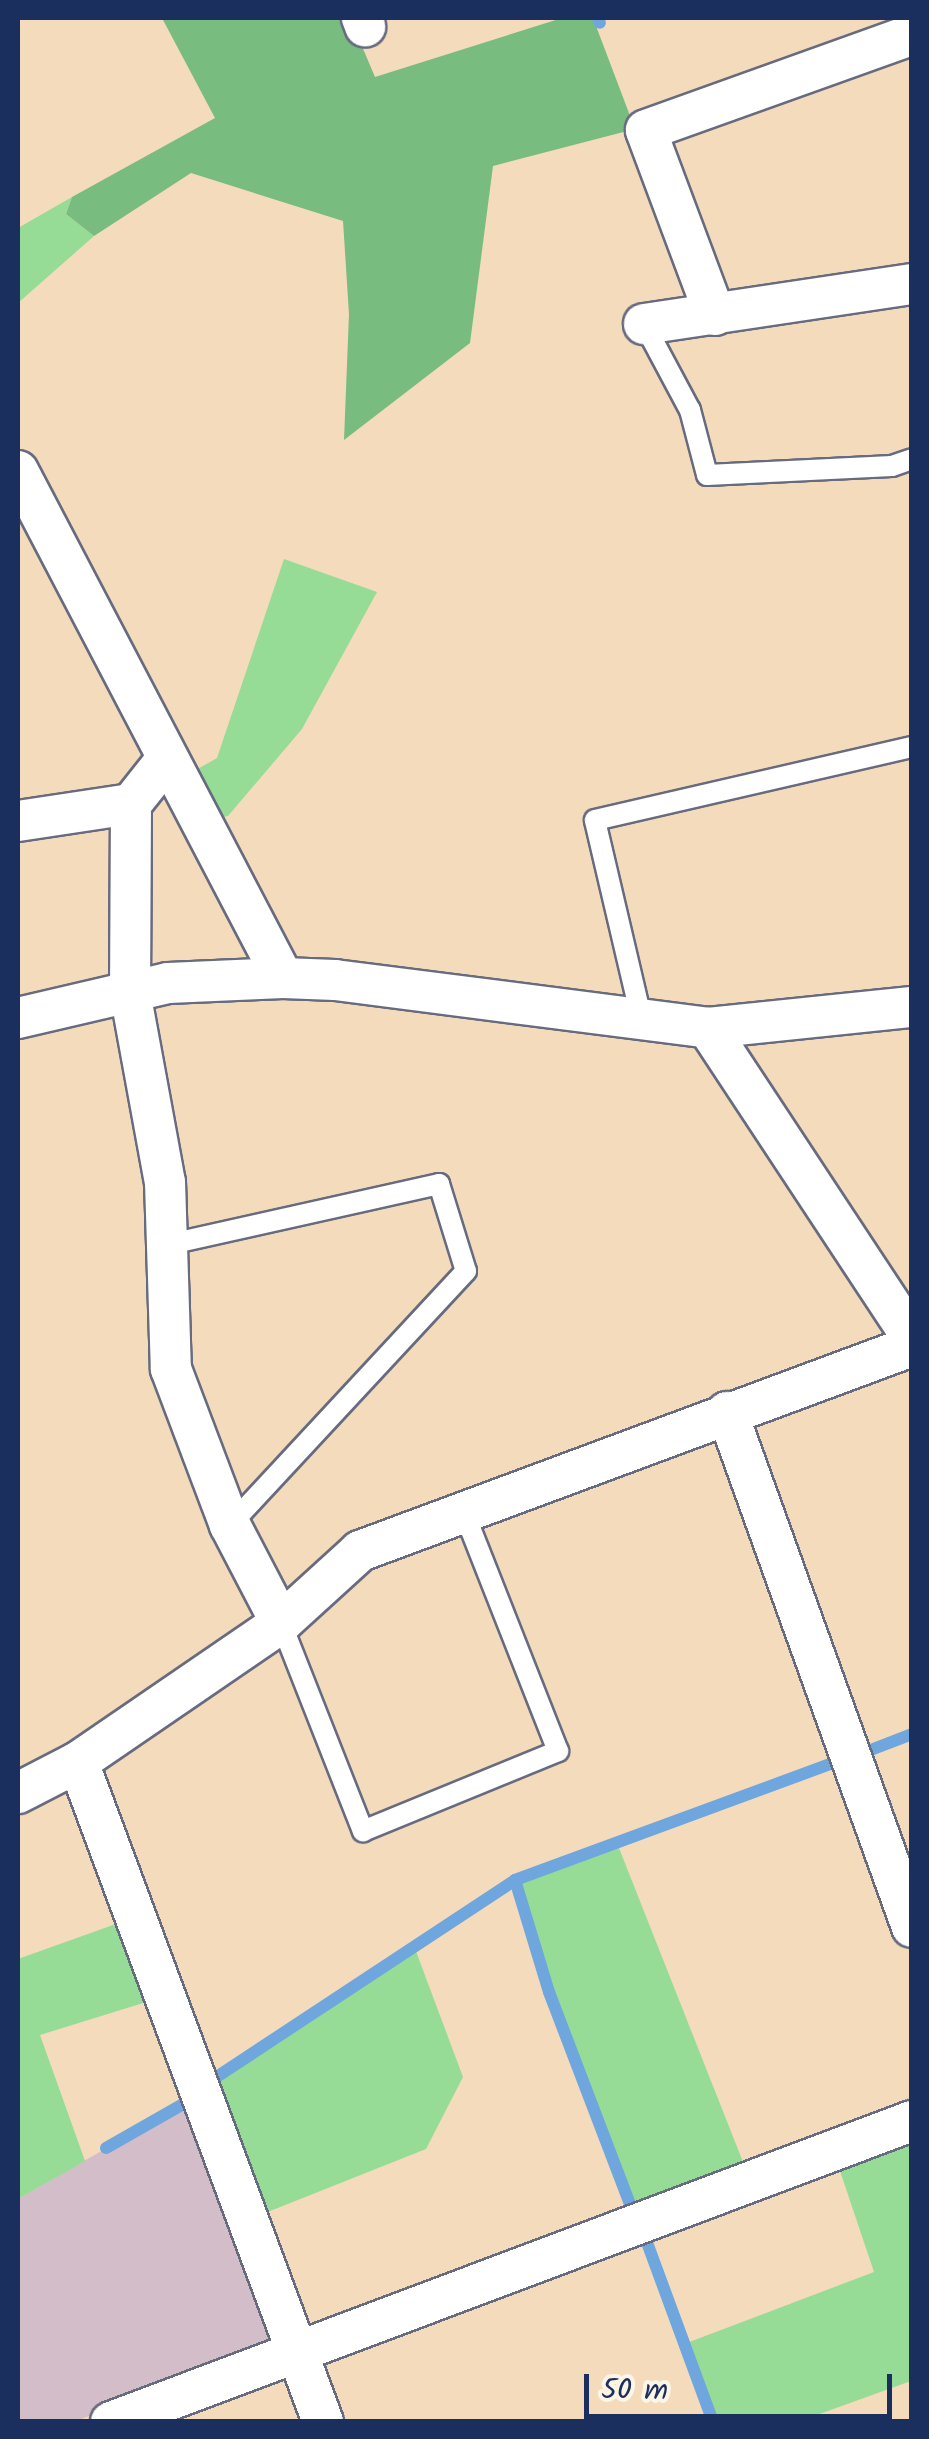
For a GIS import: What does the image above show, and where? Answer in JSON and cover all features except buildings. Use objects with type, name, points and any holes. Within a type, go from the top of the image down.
[{"type":"street","points":[[715,315],[646,130],[912,35]]},
{"type":"street","points":[[644,324],[912,284]]},
{"type":"street","points":[[18,471],[282,978]]},
{"type":"street","points":[[166,760],[131,804],[130,992],[165,1182],[170,1369],[230,1525],[281,1622]]},
{"type":"street","points":[[18,821],[131,804]]},
{"type":"street","points":[[18,1018],[168,983],[282,978],[336,980],[708,1028],[912,1006]]},
{"type":"street","points":[[708,1028],[912,1337]]},
{"type":"street","points":[[18,1793],[78,1762],[281,1622],[360,1551],[912,1346]]},
{"type":"street","points":[[727,1412],[912,1926]]},
{"type":"street","points":[[78,1762],[323,2422]]},
{"type":"street","points":[[111,2422],[912,2121]]},
{"type":"lane","points":[[644,324],[690,410],[708,475],[892,466],[912,459]]},
{"type":"lane","points":[[642,1021],[595,820],[912,746]]},
{"type":"lane","points":[[166,1245],[255,1229],[438,1184],[466,1270],[230,1525]]},
{"type":"lane","points":[[281,1622],[363,1831],[558,1751],[464,1512]]},
{"type":"shaded area","points":[[190,2100],[278,2344],[76,2421],[18,2421],[18,2199]]},
{"type":"green space","points":[[162,18],[350,18],[375,77],[562,18],[593,18],[635,129],[493,166],[470,343],[344,440],[349,314],[343,221],[191,173],[94,236],[66,214],[72,197],[215,118]]},
{"type":"green space","points":[[72,197],[66,214],[94,236],[18,303],[18,228]]},
{"type":"green space","points":[[284,559],[377,592],[302,729],[228,816],[214,819],[187,775],[217,758]]},
{"type":"green space","points":[[617,1843],[745,2167],[631,2207],[549,1992],[515,1880]]},
{"type":"green space","points":[[127,1920],[156,1999],[40,2035],[85,2161],[18,2199],[18,1959]]},
{"type":"green space","points":[[414,1946],[463,2077],[426,2149],[260,2215],[218,2076]]},
{"type":"green space","points":[[911,2134],[911,2381],[800,2421],[713,2421],[684,2344],[874,2272],[837,2162]]},
{"type":"waterway","points":[[598,18],[600,23]]},
{"type":"waterway","points":[[868,1751],[912,1734]]},
{"type":"waterway","points":[[218,2076],[515,1880],[833,1763]]},
{"type":"waterway","points":[[515,1880],[549,1992],[631,2207]]},
{"type":"waterway","points":[[106,2148],[190,2100]]},
{"type":"waterway","points":[[645,2237],[713,2422]]}]
